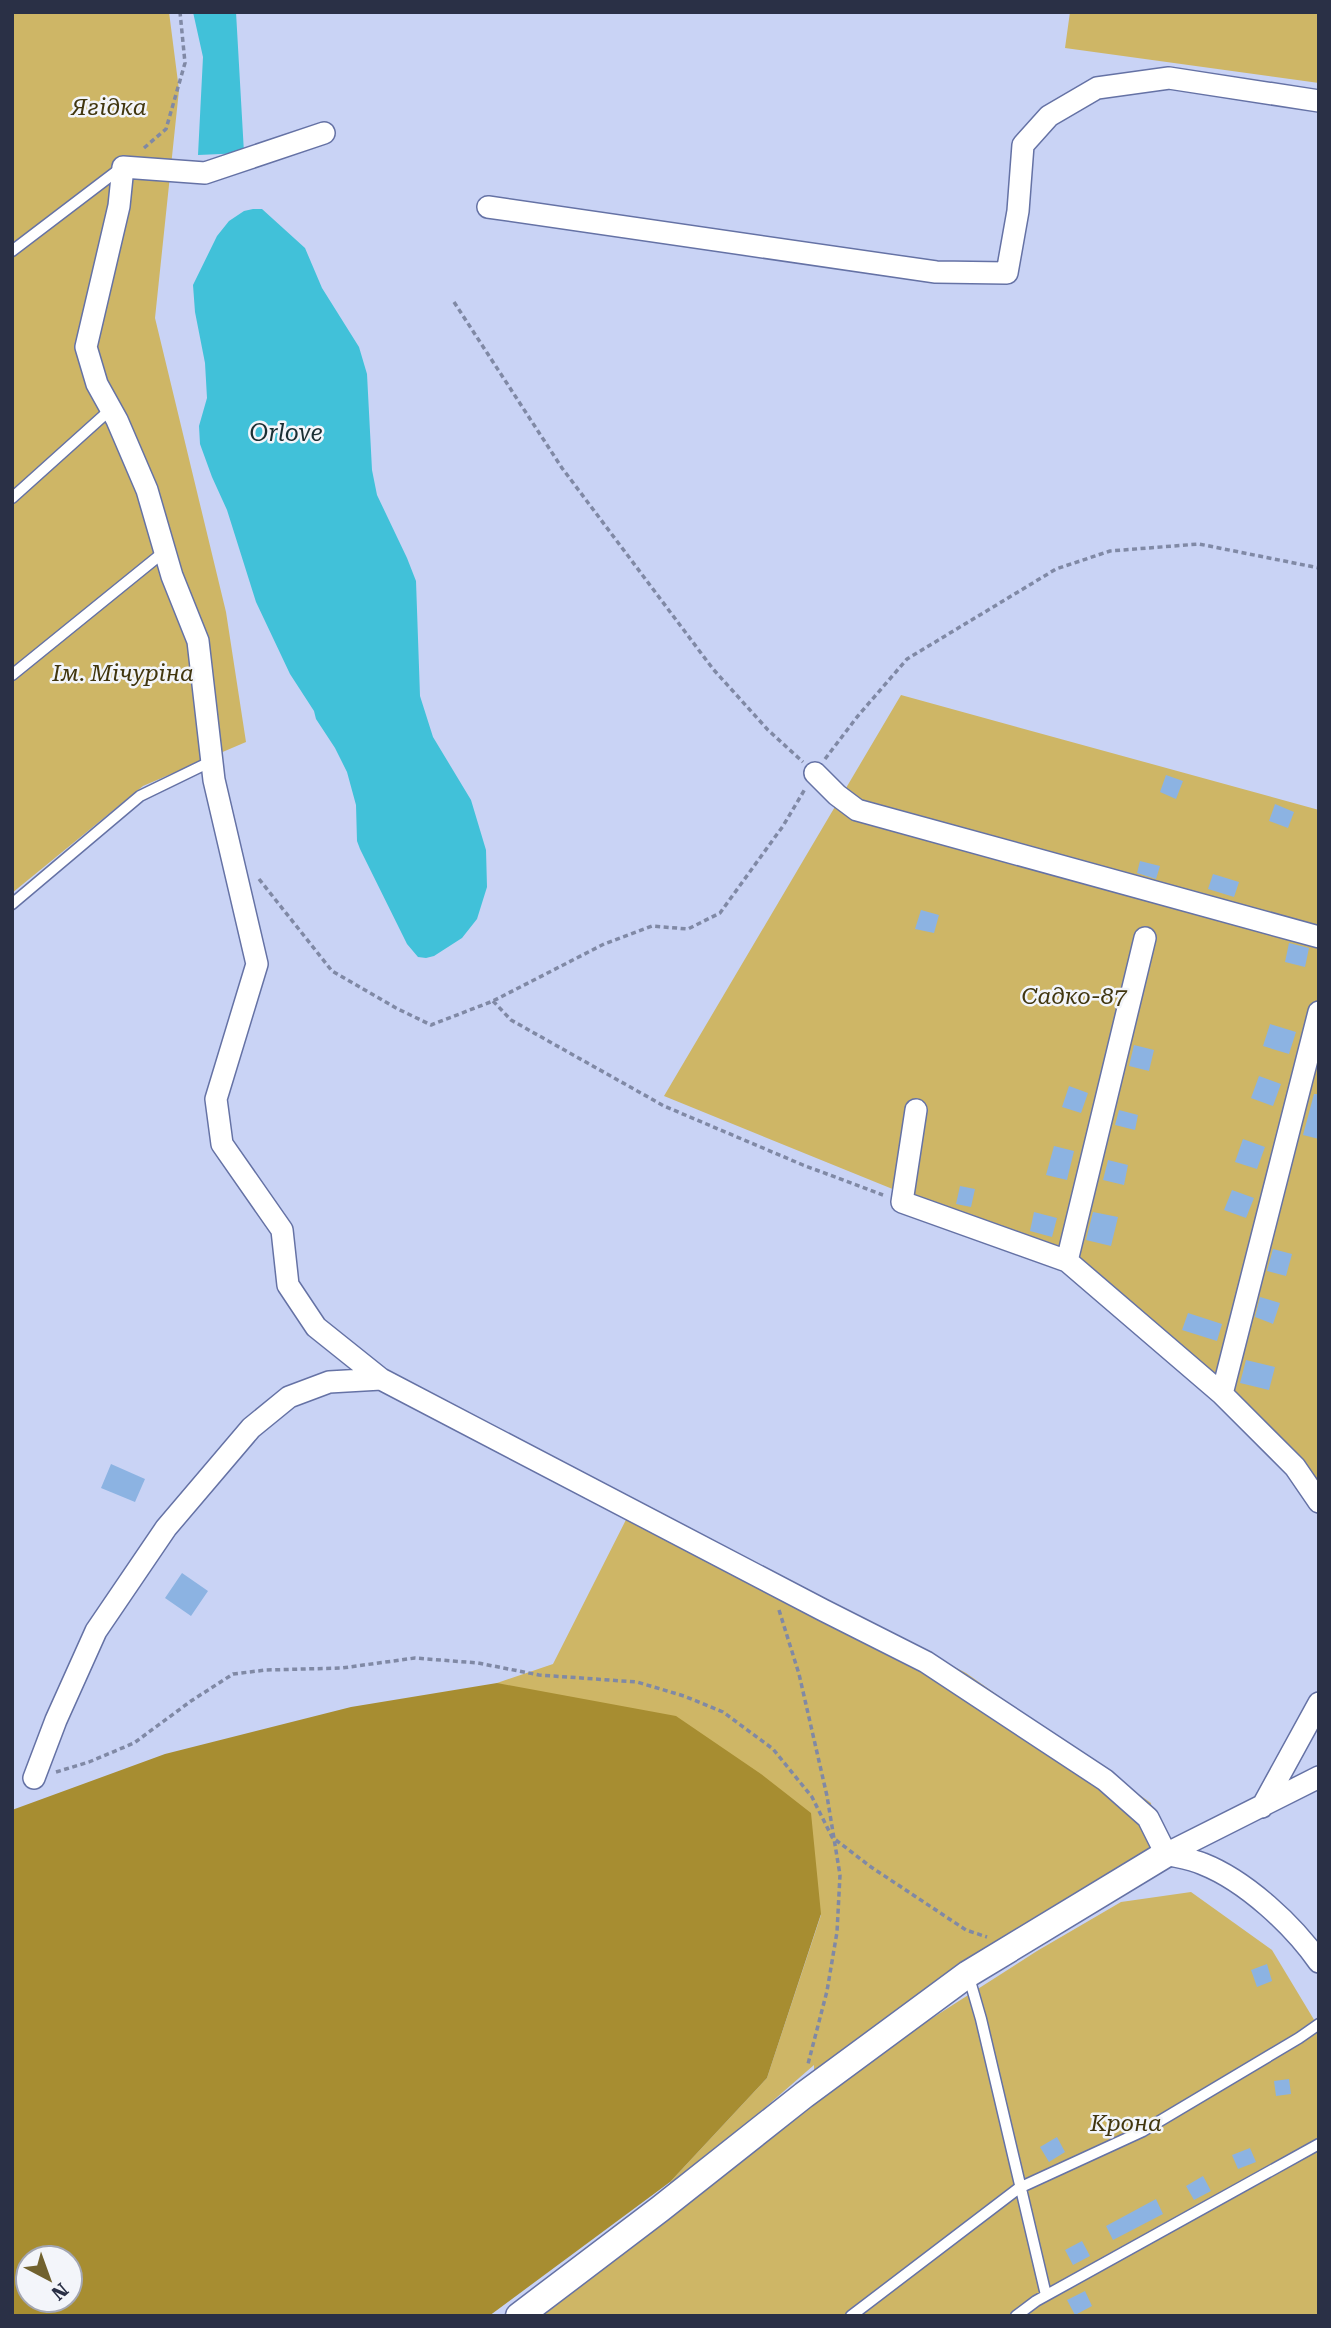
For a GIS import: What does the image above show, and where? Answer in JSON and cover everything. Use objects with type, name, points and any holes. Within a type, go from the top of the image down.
[{"type":"street","points":[[488,207],[936,272],[1007,273],[1018,211],[1023,145],[1049,116],[1097,88],[1169,78],[1319,101]]},
{"type":"street","points":[[324,133],[205,173],[123,167],[119,206],[86,347],[97,384],[147,490],[172,576],[198,641],[214,780],[257,964],[216,1099],[222,1144],[282,1230],[288,1285],[316,1327],[381,1379],[926,1662],[1105,1780],[1148,1818],[1167,1854],[1204,1864],[1244,1887],[1303,1939],[1319,1962]]},
{"type":"street","points":[[815,773],[857,810],[1319,937]]},
{"type":"street","points":[[1067,1261],[1145,938]]},
{"type":"street","points":[[1222,1394],[1319,1012]]},
{"type":"street","points":[[916,1110],[902,1202],[1067,1261],[1222,1394],[1295,1467],[1319,1502]]},
{"type":"street","points":[[34,1779],[56,1720],[96,1631],[166,1528],[251,1428],[289,1397],[329,1382],[381,1379]]},
{"type":"street","points":[[1262,1807],[1319,1703]]},
{"type":"street","points":[[522,2315],[804,2095],[968,1974],[1167,1854],[1319,1777]]},
{"type":"lane","points":[[12,251],[123,167]]},
{"type":"lane","points":[[12,498],[111,409]]},
{"type":"lane","points":[[12,675],[165,551]]},
{"type":"lane","points":[[12,904],[140,796],[212,761]]},
{"type":"lane","points":[[968,1974],[1046,2295]]},
{"type":"lane","points":[[851,2316],[1020,2188],[1143,2131],[1319,2024]]},
{"type":"lane","points":[[1016,2316],[1046,2295],[1319,2144]]},
{"type":"path","points":[[123,167],[166,129],[185,63],[180,12]]},
{"type":"path","points":[[454,302],[562,468],[713,668],[768,730],[815,773]]},
{"type":"path","points":[[253,873],[277,899],[332,971],[431,1025],[493,1000],[604,944],[652,926],[688,929],[720,913],[783,825],[815,773],[857,716],[907,659],[1056,569],[1110,551],[1199,544],[1319,568]]},
{"type":"path","points":[[493,1000],[511,1020],[664,1106],[803,1165],[902,1202]]},
{"type":"path","points":[[779,1608],[799,1674],[827,1796],[840,1875],[837,1932],[804,2095]]},
{"type":"path","points":[[34,1779],[89,1762],[134,1744],[191,1700],[233,1674],[266,1670],[342,1668],[415,1658],[478,1663],[539,1675],[637,1682],[684,1696],[723,1712],[773,1749],[812,1797],[832,1837],[871,1867],[966,1930],[1016,1945]]},
{"type":"green space","name":"Ім. Мічуріна","points":[[12,12],[169,12],[179,90],[155,318],[226,612],[246,742],[143,786],[12,893]]},
{"type":"green space","points":[[1070,12],[1319,12],[1319,83],[1065,48]]},
{"type":"green space","name":"Садко-87","points":[[901,695],[1319,810],[1319,1488],[1075,1258],[895,1190],[664,1096]]},
{"type":"green space","points":[[636,1500],[966,1673],[1151,1803],[1156,1851],[814,2081],[814,2065],[669,2191],[670,2182],[767,2078],[821,1915],[497,1683],[553,1664]]},
{"type":"green space","name":"Крона","points":[[1191,1892],[1272,1950],[1319,2028],[1319,2316],[539,2316],[898,2040],[1037,1951],[1121,1902]]},
{"type":"shaded area","points":[[497,1683],[676,1716],[761,1774],[811,1813],[821,1914],[767,2078],[670,2182],[489,2316],[12,2316],[12,1810],[165,1754],[351,1707]]},
{"type":"water","points":[[193,12],[236,12],[244,153],[198,155],[203,57]]},
{"type":"water","name":"Orlove","points":[[262,209],[305,248],[322,288],[359,347],[367,374],[372,470],[377,495],[416,581],[420,696],[433,737],[471,800],[486,850],[487,887],[477,919],[462,938],[434,956],[426,958],[418,957],[407,944],[360,849],[357,841],[356,805],[347,772],[314,711],[290,674],[256,602],[227,510],[200,444],[199,426],[207,398],[205,363],[195,312],[193,285],[217,236],[229,221],[244,211]]},
{"type":"building","points":[[1166,775],[1183,781],[1176,799],[1160,792]]},
{"type":"building","points":[[1275,804],[1294,812],[1288,828],[1269,821]]},
{"type":"building","points":[[1140,861],[1160,866],[1156,879],[1137,873]]},
{"type":"building","points":[[1213,874],[1239,882],[1234,897],[1208,889]]},
{"type":"building","points":[[921,910],[939,915],[934,933],[915,929]]},
{"type":"building","points":[[1289,943],[1309,948],[1305,967],[1285,962]]},
{"type":"building","points":[[1270,1024],[1296,1032],[1289,1054],[1263,1046]]},
{"type":"building","points":[[1134,1045],[1154,1050],[1149,1071],[1129,1066]]},
{"type":"building","points":[[1259,1076],[1281,1084],[1273,1106],[1251,1098]]},
{"type":"building","points":[[1069,1086],[1088,1093],[1081,1113],[1062,1107]]},
{"type":"building","points":[[1314,1094],[1319,1094],[1319,1139],[1303,1135]]},
{"type":"building","points":[[1119,1110],[1138,1115],[1135,1130],[1115,1125]]},
{"type":"building","points":[[1243,1139],[1265,1147],[1257,1169],[1235,1162]]},
{"type":"building","points":[[1054,1146],[1074,1151],[1067,1180],[1046,1175]]},
{"type":"building","points":[[1108,1160],[1128,1165],[1124,1185],[1103,1180]]},
{"type":"building","points":[[960,1186],[975,1189],[971,1207],[956,1204]]},
{"type":"building","points":[[1232,1190],[1254,1198],[1246,1218],[1224,1210]]},
{"type":"building","points":[[1034,1212],[1057,1218],[1052,1237],[1030,1231]]},
{"type":"building","points":[[1093,1212],[1118,1217],[1111,1246],[1086,1240]]},
{"type":"building","points":[[1273,1249],[1292,1254],[1286,1276],[1267,1271]]},
{"type":"building","points":[[1260,1297],[1280,1303],[1273,1324],[1255,1317]]},
{"type":"building","points":[[1188,1313],[1222,1324],[1217,1341],[1182,1330]]},
{"type":"building","points":[[1246,1360],[1275,1367],[1269,1390],[1240,1383]]},
{"type":"building","points":[[111,1464],[145,1479],[135,1502],[101,1488]]},
{"type":"building","points":[[182,1573],[208,1591],[191,1616],[165,1598]]},
{"type":"building","points":[[1267,1964],[1272,1981],[1257,1987],[1251,1970]]},
{"type":"building","points":[[1289,2079],[1291,2094],[1276,2096],[1274,2081]]},
{"type":"building","points":[[1057,2137],[1065,2152],[1049,2162],[1040,2147]]},
{"type":"building","points":[[1250,2148],[1256,2162],[1238,2169],[1232,2155]]},
{"type":"building","points":[[1203,2176],[1211,2191],[1194,2200],[1186,2186]]},
{"type":"building","points":[[1156,2199],[1163,2214],[1113,2240],[1106,2226]]},
{"type":"building","points":[[1082,2241],[1090,2256],[1073,2265],[1065,2250]]},
{"type":"building","points":[[1085,2291],[1092,2306],[1075,2315],[1067,2300]]},
{"type":"park label","name":"Ягідка","points":[[109,107]]}]
